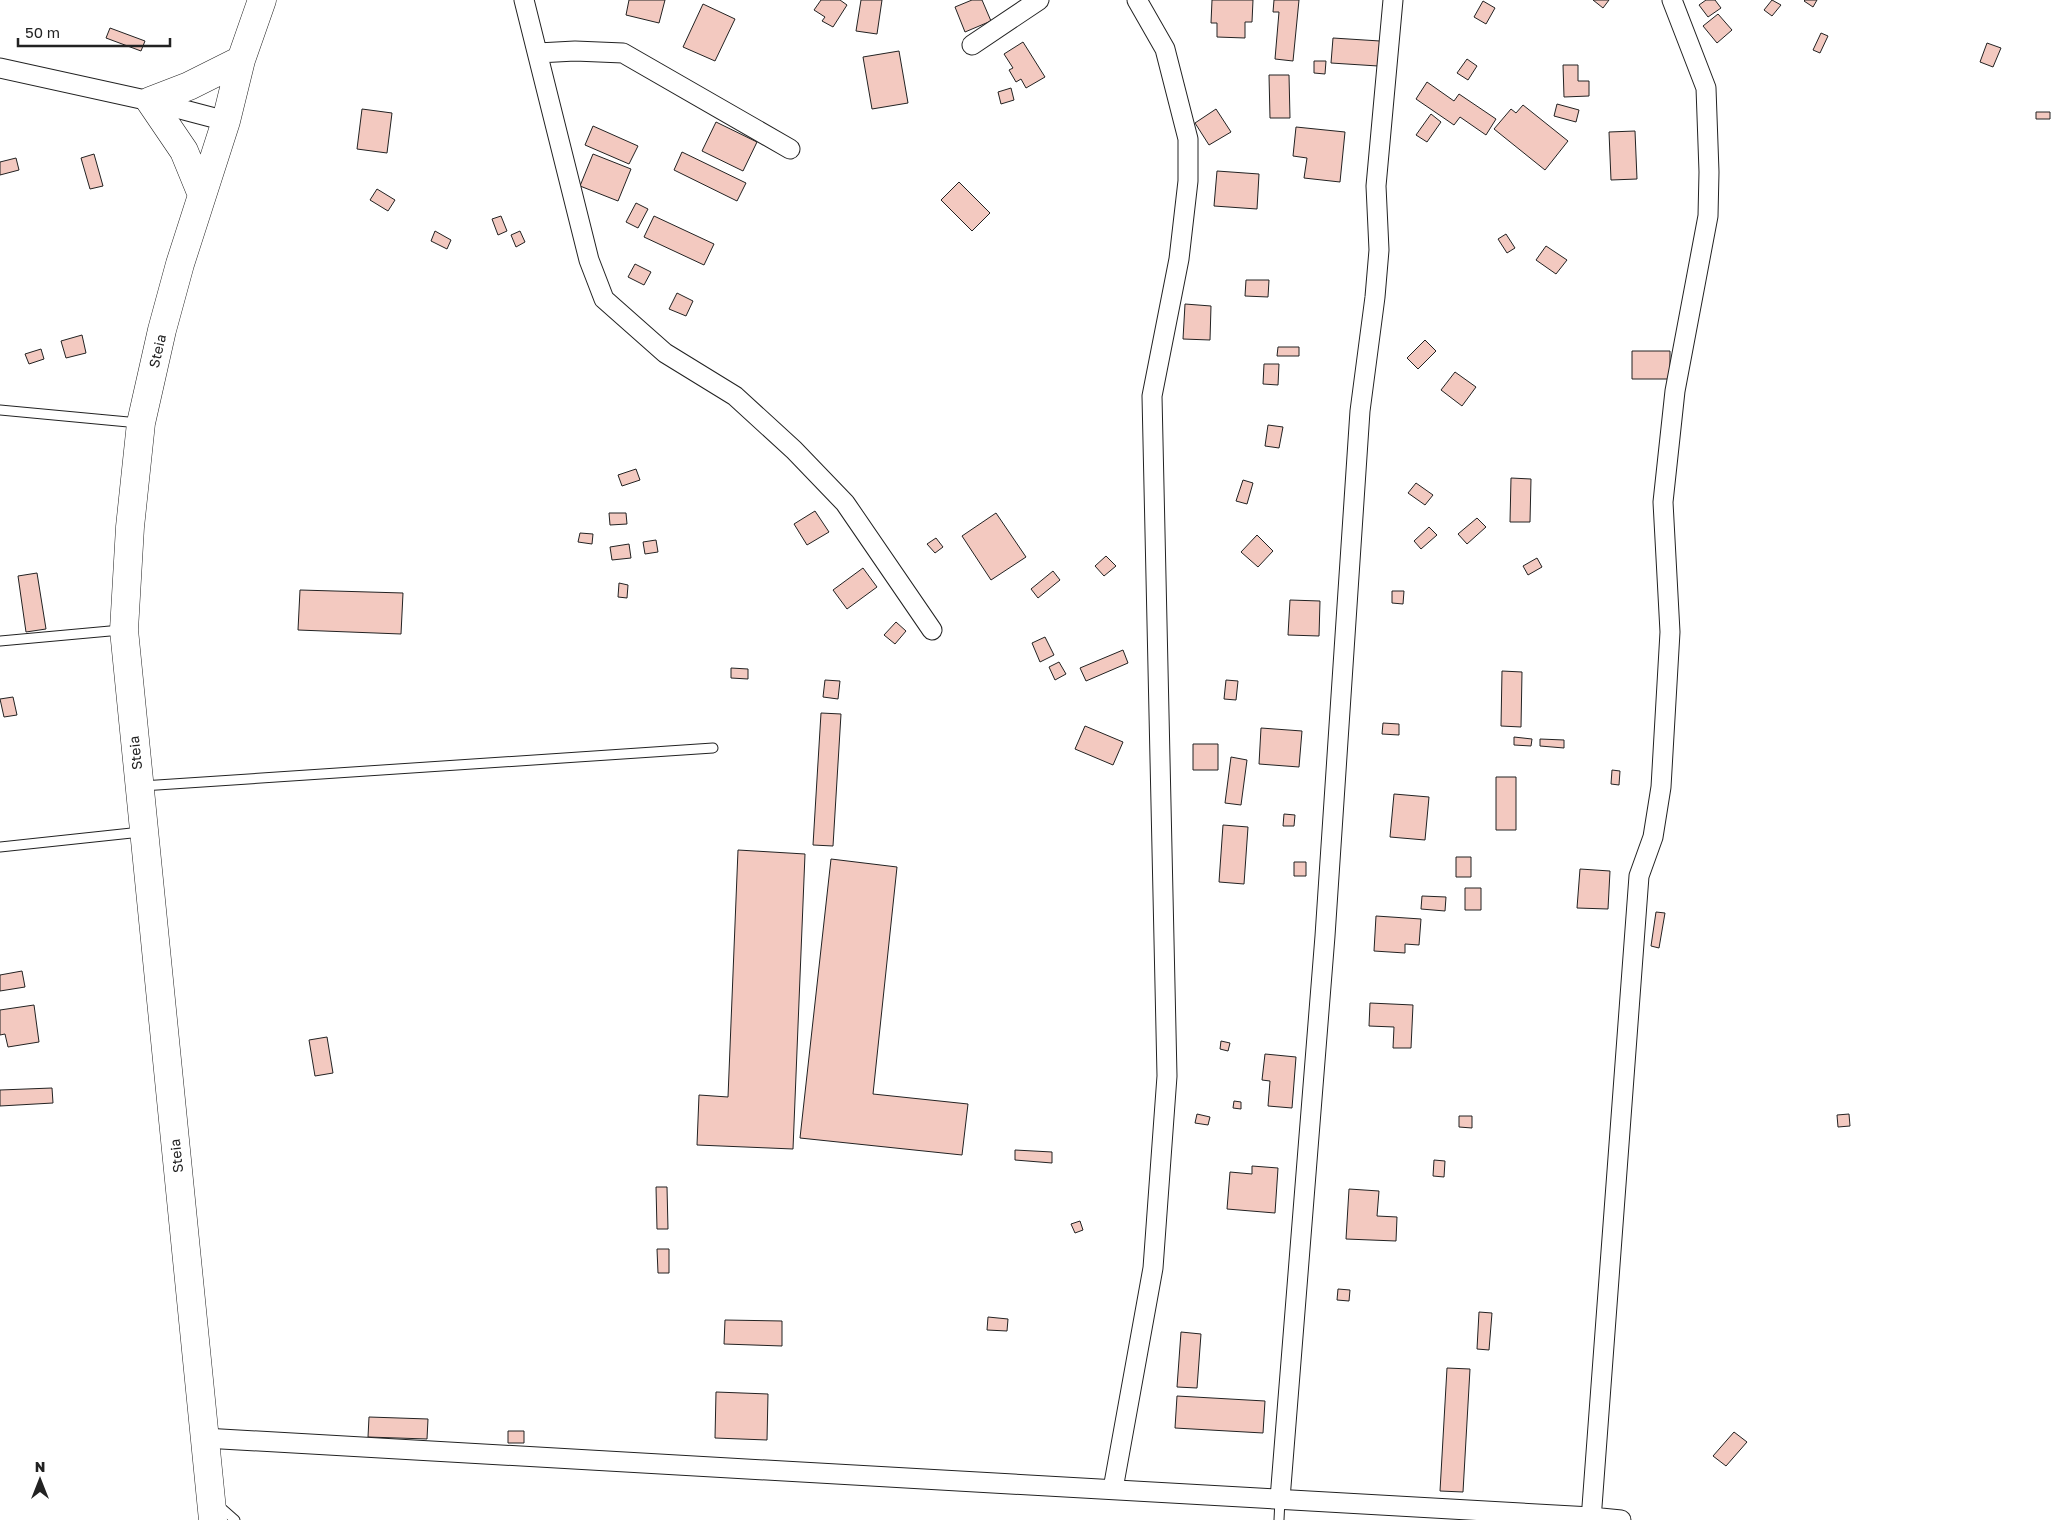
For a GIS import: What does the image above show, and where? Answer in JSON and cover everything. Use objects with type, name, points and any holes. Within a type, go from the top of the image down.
[{"type":"main road","name":"Steia","points":[[212,1510],[138,786],[124,630],[130,527],[141,424],[162,330],[226,121],[241,60],[262,0]]},
{"type":"main road","points":[[202,195],[184,151],[150,101],[189,86],[241,60]]},
{"type":"street","points":[[524,0],[589,260],[604,299],[664,353],[735,396],[794,450],[844,503],[932,630]]},
{"type":"street","points":[[972,45],[1039,0]]},
{"type":"street","points":[[1113,1489],[1153,1268],[1167,1076],[1152,396],[1178,259],[1188,181],[1188,139],[1165,49],[1137,0]]},
{"type":"street","points":[[1280,1500],[1325,936],[1360,411],[1375,297],[1379,250],[1376,186],[1393,0]]},
{"type":"street","points":[[1591,1518],[1639,876],[1653,837],[1661,787],[1670,632],[1663,502],[1675,391],[1708,216],[1709,172],[1706,88],[1672,0]]},
{"type":"street","points":[[538,53],[574,51],[623,53],[790,149]]},
{"type":"street","points":[[1,69],[150,101],[226,121]]},
{"type":"street","points":[[204,1438],[1113,1489],[1621,1520]]},
{"type":"lane","points":[[0,410],[141,424]]},
{"type":"lane","points":[[0,640],[124,630]]},
{"type":"lane","points":[[138,786],[713,748]]},
{"type":"lane","points":[[0,847],[143,832]]},
{"type":"lane","points":[[1279,1520],[1280,1500]]},
{"type":"lane","points":[[212,1510],[235,1520]]},
{"type":"building","points":[[629,0],[665,0],[659,23],[626,15]]},
{"type":"building","points":[[821,0],[840,0],[847,5],[833,27],[822,21],[825,17],[814,10]]},
{"type":"building","points":[[861,0],[882,0],[877,34],[856,31]]},
{"type":"building","points":[[972,0],[982,0],[991,21],[965,32],[955,7]]},
{"type":"building","points":[[1212,0],[1253,0],[1252,22],[1245,22],[1245,38],[1217,37],[1217,23],[1211,23]]},
{"type":"building","points":[[1274,0],[1299,0],[1293,61],[1275,59],[1279,12],[1273,12]]},
{"type":"building","points":[[1593,0],[1609,0],[1603,8]]},
{"type":"building","points":[[1706,0],[1715,0],[1721,8],[1708,17],[1699,5]]},
{"type":"building","points":[[1772,0],[1781,5],[1772,16],[1764,10]]},
{"type":"building","points":[[1805,0],[1817,0],[1813,7]]},
{"type":"building","points":[[1483,1],[1495,8],[1486,24],[1474,17]]},
{"type":"building","points":[[703,4],[735,19],[715,61],[683,47]]},
{"type":"building","points":[[1718,14],[1732,30],[1717,43],[1703,26]]},
{"type":"building","points":[[110,28],[145,41],[141,51],[106,38]]},
{"type":"building","points":[[1821,33],[1828,36],[1820,53],[1813,50]]},
{"type":"building","points":[[1333,38],[1380,41],[1378,66],[1331,63]]},
{"type":"building","points":[[1023,42],[1045,77],[1026,88],[1021,79],[1016,82],[1009,70],[1013,68],[1004,54]]},
{"type":"building","points":[[1987,43],[2001,48],[1993,67],[1980,62]]},
{"type":"building","points":[[899,51],[908,103],[872,109],[863,57]]},
{"type":"building","points":[[1467,59],[1477,66],[1468,80],[1457,73]]},
{"type":"building","points":[[1314,61],[1326,61],[1325,74],[1314,73]]},
{"type":"building","points":[[1563,65],[1578,65],[1578,81],[1589,81],[1589,96],[1564,97]]},
{"type":"building","points":[[1269,75],[1289,75],[1290,118],[1270,118]]},
{"type":"building","points":[[1427,82],[1454,101],[1459,94],[1496,119],[1486,135],[1460,117],[1454,125],[1416,99]]},
{"type":"building","points":[[1011,88],[1014,100],[1001,104],[998,92]]},
{"type":"building","points":[[1557,104],[1579,110],[1576,122],[1554,116]]},
{"type":"building","points":[[1523,105],[1568,141],[1545,170],[1494,129],[1511,109],[1516,113]]},
{"type":"building","points":[[362,109],[392,113],[387,153],[357,149]]},
{"type":"building","points":[[1216,109],[1231,132],[1209,145],[1195,123]]},
{"type":"building","points":[[2036,112],[2050,112],[2050,119],[2036,119]]},
{"type":"building","points":[[1431,114],[1441,122],[1427,142],[1416,135]]},
{"type":"building","points":[[716,122],[757,142],[743,171],[702,151]]},
{"type":"building","points":[[593,126],[638,146],[629,164],[585,145]]},
{"type":"building","points":[[1296,127],[1345,132],[1340,182],[1304,178],[1307,158],[1293,156]]},
{"type":"building","points":[[1635,131],[1637,179],[1611,180],[1609,132]]},
{"type":"building","points":[[682,152],[746,183],[737,201],[674,170]]},
{"type":"building","points":[[94,154],[103,186],[90,189],[81,158]]},
{"type":"building","points":[[593,154],[631,169],[618,201],[580,186]]},
{"type":"building","points":[[16,158],[19,170],[0,175],[0,162]]},
{"type":"building","points":[[1217,171],[1259,174],[1257,209],[1214,206]]},
{"type":"building","points":[[959,182],[990,213],[972,231],[941,200]]},
{"type":"building","points":[[377,189],[395,200],[388,211],[370,200]]},
{"type":"building","points":[[636,203],[648,209],[638,228],[626,222]]},
{"type":"building","points":[[501,216],[507,231],[498,235],[492,219]]},
{"type":"building","points":[[654,216],[714,244],[704,265],[644,237]]},
{"type":"building","points":[[435,231],[451,240],[447,249],[431,241]]},
{"type":"building","points":[[520,231],[525,242],[516,247],[511,235]]},
{"type":"building","points":[[1506,234],[1515,248],[1507,253],[1498,239]]},
{"type":"building","points":[[1546,246],[1567,260],[1556,274],[1536,260]]},
{"type":"building","points":[[635,264],[651,272],[644,285],[628,277]]},
{"type":"building","points":[[1246,280],[1269,280],[1268,297],[1245,296]]},
{"type":"building","points":[[677,293],[693,301],[686,316],[669,309]]},
{"type":"building","points":[[1185,304],[1211,306],[1210,340],[1183,339]]},
{"type":"building","points":[[82,335],[86,353],[66,358],[61,341]]},
{"type":"building","points":[[1425,340],[1436,351],[1418,369],[1407,358]]},
{"type":"building","points":[[1278,347],[1299,347],[1299,356],[1277,356]]},
{"type":"building","points":[[41,349],[44,359],[29,364],[25,354]]},
{"type":"building","points":[[1632,351],[1670,351],[1670,379],[1632,379]]},
{"type":"building","points":[[1264,364],[1279,364],[1278,385],[1263,384]]},
{"type":"building","points":[[1455,372],[1476,387],[1462,406],[1441,390]]},
{"type":"building","points":[[1268,425],[1283,427],[1279,448],[1265,446]]},
{"type":"building","points":[[636,469],[640,480],[622,486],[618,475]]},
{"type":"building","points":[[1511,478],[1531,479],[1530,522],[1510,522]]},
{"type":"building","points":[[1243,480],[1253,483],[1247,504],[1236,501]]},
{"type":"building","points":[[1416,483],[1433,495],[1425,505],[1408,493]]},
{"type":"building","points":[[815,511],[829,532],[807,545],[794,524]]},
{"type":"building","points":[[609,513],[626,513],[627,524],[610,525]]},
{"type":"building","points":[[996,513],[1026,557],[991,580],[962,536]]},
{"type":"building","points":[[1477,518],[1486,527],[1467,544],[1458,534]]},
{"type":"building","points":[[1429,527],[1437,535],[1421,549],[1414,541]]},
{"type":"building","points":[[580,533],[593,534],[592,544],[578,542]]},
{"type":"building","points":[[1257,535],[1273,551],[1258,567],[1241,552]]},
{"type":"building","points":[[936,538],[943,547],[935,553],[927,544]]},
{"type":"building","points":[[656,540],[658,552],[645,554],[643,542]]},
{"type":"building","points":[[629,544],[631,558],[612,560],[610,547]]},
{"type":"building","points":[[1106,556],[1116,566],[1104,576],[1095,566]]},
{"type":"building","points":[[1537,558],[1542,567],[1528,575],[1523,566]]},
{"type":"building","points":[[863,568],[877,587],[847,609],[833,590]]},
{"type":"building","points":[[1053,571],[1060,580],[1038,598],[1031,589]]},
{"type":"building","points":[[37,573],[46,629],[26,632],[18,576]]},
{"type":"building","points":[[619,583],[628,585],[627,598],[618,597]]},
{"type":"building","points":[[300,590],[403,593],[401,634],[298,630]]},
{"type":"building","points":[[1392,591],[1404,591],[1403,604],[1392,603]]},
{"type":"building","points":[[1290,600],[1320,601],[1319,636],[1288,635]]},
{"type":"building","points":[[896,622],[906,631],[895,644],[884,635]]},
{"type":"building","points":[[1045,637],[1054,655],[1040,662],[1032,643]]},
{"type":"building","points":[[1123,650],[1128,663],[1086,681],[1080,668]]},
{"type":"building","points":[[1059,662],[1066,674],[1055,680],[1049,667]]},
{"type":"building","points":[[731,668],[748,669],[748,679],[731,678]]},
{"type":"building","points":[[1502,671],[1522,672],[1521,727],[1501,726]]},
{"type":"building","points":[[825,680],[840,681],[838,699],[823,697]]},
{"type":"building","points":[[1226,680],[1238,681],[1236,700],[1224,699]]},
{"type":"building","points":[[13,697],[17,715],[4,717],[0,699]]},
{"type":"building","points":[[821,713],[841,714],[833,846],[813,845]]},
{"type":"building","points":[[1383,723],[1399,724],[1399,735],[1382,734]]},
{"type":"building","points":[[1085,726],[1123,742],[1113,765],[1075,749]]},
{"type":"building","points":[[1261,728],[1302,731],[1299,767],[1259,764]]},
{"type":"building","points":[[1514,737],[1532,739],[1531,746],[1514,745]]},
{"type":"building","points":[[1540,739],[1564,740],[1564,748],[1540,746]]},
{"type":"building","points":[[1193,744],[1218,744],[1218,770],[1193,770]]},
{"type":"building","points":[[1231,757],[1247,760],[1241,805],[1225,803]]},
{"type":"building","points":[[1612,770],[1620,771],[1619,785],[1611,784]]},
{"type":"building","points":[[1496,777],[1516,777],[1516,830],[1496,830]]},
{"type":"building","points":[[1394,794],[1429,797],[1425,840],[1390,837]]},
{"type":"building","points":[[1284,814],[1295,815],[1294,826],[1283,826]]},
{"type":"building","points":[[1223,825],[1248,827],[1244,884],[1219,882]]},
{"type":"building","points":[[738,850],[805,854],[793,1149],[697,1145],[699,1095],[728,1097]]},
{"type":"building","points":[[1456,857],[1471,857],[1471,877],[1456,877]]},
{"type":"building","points":[[831,859],[897,867],[873,1094],[968,1104],[962,1155],[800,1138]]},
{"type":"building","points":[[1294,862],[1306,862],[1306,876],[1294,876]]},
{"type":"building","points":[[1580,869],[1610,871],[1608,909],[1577,908]]},
{"type":"building","points":[[1465,888],[1481,888],[1481,910],[1465,910]]},
{"type":"building","points":[[1422,896],[1446,897],[1445,911],[1421,909]]},
{"type":"building","points":[[1656,912],[1665,913],[1659,948],[1651,946]]},
{"type":"building","points":[[1376,916],[1421,919],[1419,945],[1405,944],[1405,953],[1374,951]]},
{"type":"building","points":[[22,971],[25,987],[0,991],[0,975]]},
{"type":"building","points":[[1370,1003],[1413,1005],[1411,1048],[1393,1048],[1394,1027],[1369,1026]]},
{"type":"building","points":[[34,1005],[39,1042],[8,1047],[5,1034],[0,1035],[0,1010]]},
{"type":"building","points":[[327,1037],[333,1073],[315,1076],[309,1040]]},
{"type":"building","points":[[1221,1041],[1230,1043],[1228,1051],[1220,1049]]},
{"type":"building","points":[[1265,1054],[1296,1057],[1292,1108],[1268,1106],[1270,1081],[1262,1080]]},
{"type":"building","points":[[52,1088],[53,1103],[0,1106],[0,1090]]},
{"type":"building","points":[[1234,1101],[1241,1102],[1241,1109],[1233,1108]]},
{"type":"building","points":[[1197,1114],[1210,1117],[1208,1125],[1195,1123]]},
{"type":"building","points":[[1849,1114],[1850,1126],[1838,1127],[1837,1115]]},
{"type":"building","points":[[1459,1116],[1472,1116],[1472,1128],[1459,1127]]},
{"type":"building","points":[[1015,1150],[1052,1152],[1052,1163],[1015,1160]]},
{"type":"building","points":[[1434,1160],[1445,1161],[1444,1177],[1433,1176]]},
{"type":"building","points":[[1252,1166],[1278,1168],[1275,1213],[1227,1209],[1230,1172],[1252,1174]]},
{"type":"building","points":[[656,1187],[667,1187],[668,1229],[657,1229]]},
{"type":"building","points":[[1349,1189],[1379,1191],[1377,1216],[1397,1217],[1396,1241],[1346,1239]]},
{"type":"building","points":[[1080,1221],[1083,1230],[1075,1233],[1071,1224]]},
{"type":"building","points":[[657,1249],[669,1249],[669,1273],[658,1273]]},
{"type":"building","points":[[1338,1289],[1350,1290],[1349,1301],[1337,1300]]},
{"type":"building","points":[[1479,1312],[1492,1313],[1489,1350],[1477,1349]]},
{"type":"building","points":[[988,1317],[1008,1319],[1007,1331],[987,1330]]},
{"type":"building","points":[[725,1320],[782,1321],[782,1346],[724,1344]]},
{"type":"building","points":[[1181,1332],[1201,1334],[1197,1388],[1177,1387]]},
{"type":"building","points":[[1447,1368],[1470,1369],[1463,1492],[1440,1491]]},
{"type":"building","points":[[716,1392],[768,1394],[767,1440],[715,1438]]},
{"type":"building","points":[[1177,1396],[1265,1401],[1263,1433],[1175,1428]]},
{"type":"building","points":[[369,1417],[428,1419],[427,1439],[368,1437]]},
{"type":"building","points":[[508,1431],[524,1431],[524,1443],[508,1443]]},
{"type":"building","points":[[1734,1432],[1747,1442],[1726,1466],[1713,1456]]}]
